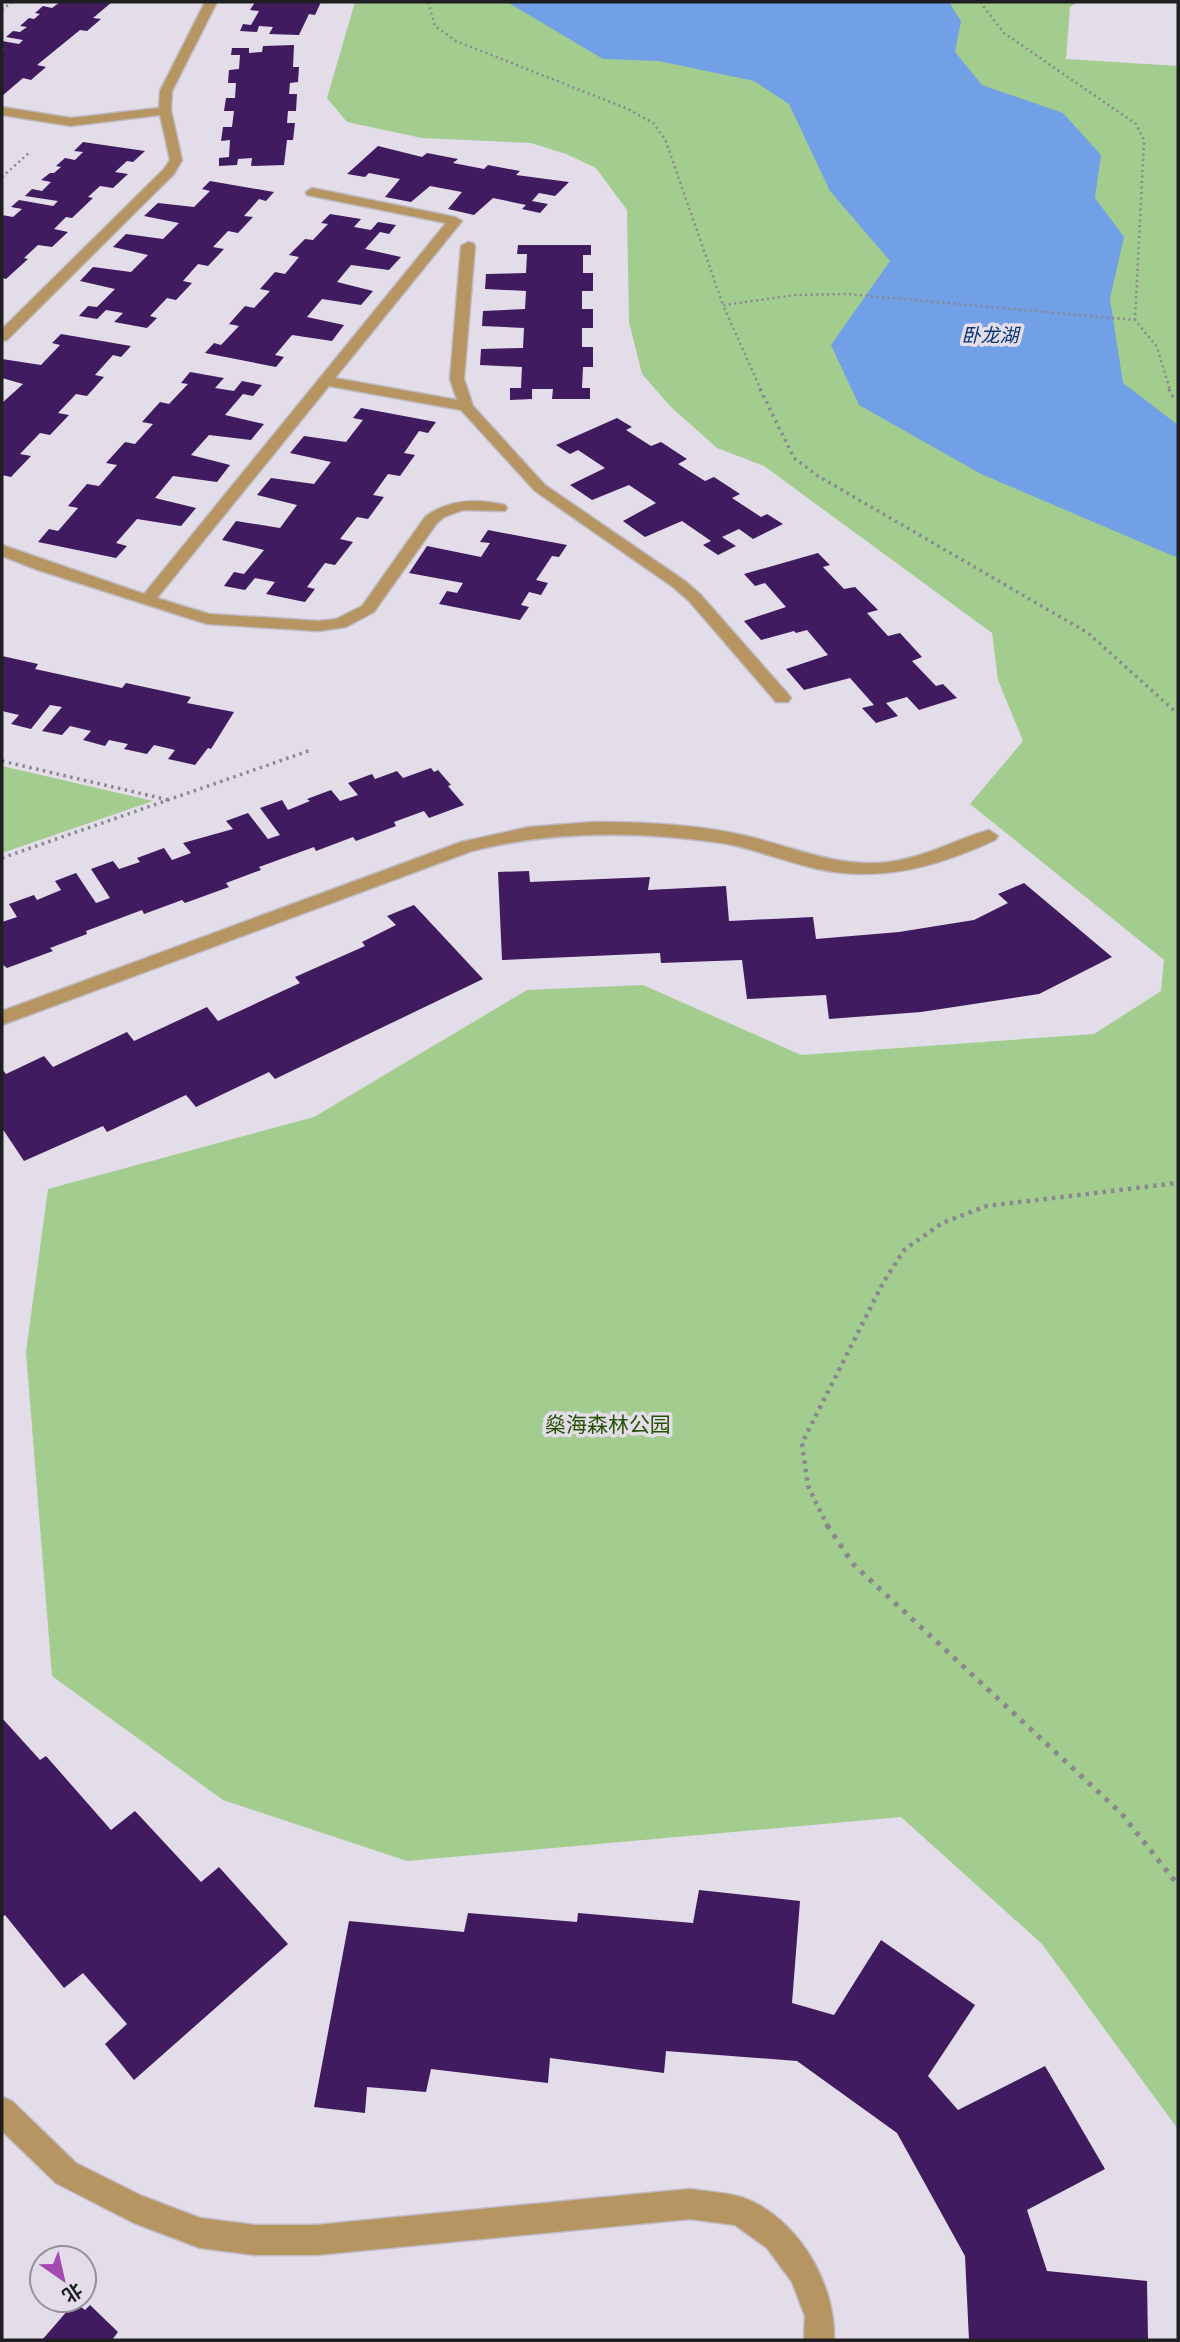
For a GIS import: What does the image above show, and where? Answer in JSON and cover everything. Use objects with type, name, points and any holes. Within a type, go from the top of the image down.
[{"type":"lane","points":[[2,337],[169,171],[176,160],[165,111],[166,92],[211,2]]},
{"type":"lane","points":[[2,111],[71,122],[165,111]]},
{"type":"lane","points":[[147,600],[455,222],[312,192]]},
{"type":"lane","points":[[468,246],[457,379],[472,415],[540,488],[680,584],[782,698]]},
{"type":"lane","points":[[326,381],[467,406]]},
{"type":"lane","points":[[2,550],[44,567],[223,622],[319,626],[356,617],[377,599],[431,520],[442,511],[458,505],[474,504],[499,508]]},
{"type":"lane","points":[[2,1018],[467,846],[505,835],[582,828],[722,837],[754,843],[811,862],[867,869],[929,862],[989,836]]},
{"type":"lane","points":[[2,2111],[66,2173],[134,2208],[200,2233],[214,2235],[255,2240],[316,2240],[690,2204],[740,2211],[778,2237],[803,2272],[820,2316],[819,2340]]},
{"type":"path","points":[[2,10],[12,2]]},
{"type":"path","points":[[428,2],[430,20],[437,30],[456,41],[628,109],[653,123],[665,139],[723,305],[776,425],[794,458],[818,476],[1088,633],[1178,714]]},
{"type":"path","points":[[980,2],[1004,33],[1136,124],[1144,140],[1135,320]]},
{"type":"path","points":[[723,305],[796,295],[847,294],[1135,320],[1157,346],[1171,395],[1178,400]]},
{"type":"path","points":[[2,858],[311,751]]},
{"type":"path","points":[[2,761],[170,800]]},
{"type":"path","points":[[1178,1183],[987,1206],[942,1223],[904,1250],[883,1283],[802,1443],[808,1486],[830,1530],[853,1564],[1121,1813],[1178,1885]]},
{"type":"green space","name":"燊海森林公园","points":[[355,2],[1078,2],[1070,7],[1066,59],[1178,66],[1178,2129],[1042,1944],[901,1817],[407,1861],[223,1800],[52,1676],[26,1352],[48,1189],[314,1117],[527,990],[643,985],[801,1055],[1094,1034],[1161,991],[1164,960],[970,804],[1023,741],[998,680],[992,633],[764,466],[717,448],[671,407],[642,374],[629,322],[627,210],[596,168],[566,154],[531,143],[422,138],[347,122],[327,98]]},
{"type":"green space","points":[[2,766],[153,801],[2,853]]},
{"type":"water","name":"卧龙湖","points":[[507,2],[949,2],[961,21],[955,52],[982,85],[1063,113],[1101,155],[1095,198],[1124,237],[1110,299],[1123,383],[1178,425],[1178,558],[981,474],[859,405],[831,345],[890,261],[830,191],[789,104],[754,81],[659,61],[603,59]]},
{"type":"building","points":[[60,2],[112,2],[93,18],[101,19],[87,31],[80,30],[37,65],[46,67],[31,80],[23,78],[2,96],[2,41],[19,44],[23,40],[6,37],[13,31],[20,32],[27,27],[20,26],[29,18],[34,19],[40,14],[35,13],[43,6],[52,8]]},
{"type":"building","points":[[255,2],[321,2],[315,15],[309,14],[299,35],[269,34],[273,27],[259,26],[257,32],[240,31],[243,24],[251,25],[259,11],[250,10]]},
{"type":"building","points":[[294,45],[293,67],[299,67],[298,82],[290,83],[289,94],[297,94],[296,111],[288,111],[287,123],[295,123],[293,140],[287,140],[284,165],[251,166],[252,158],[238,159],[237,165],[219,166],[219,158],[229,157],[230,140],[221,141],[223,127],[232,127],[234,111],[224,111],[226,98],[235,98],[236,83],[228,83],[229,70],[239,69],[240,55],[231,55],[232,48],[249,48],[249,53],[262,52],[263,46]]},
{"type":"building","points":[[83,142],[145,151],[133,162],[127,161],[115,172],[128,174],[113,188],[100,186],[88,197],[93,198],[72,218],[66,217],[54,229],[68,232],[52,247],[38,245],[24,258],[28,259],[6,279],[2,278],[2,215],[13,217],[22,209],[11,207],[19,200],[53,206],[58,201],[25,196],[32,189],[42,191],[51,182],[41,180],[61,167],[56,166],[65,158],[75,160],[83,152],[74,151]]},
{"type":"building","points":[[378,146],[422,157],[427,153],[458,159],[453,163],[484,169],[488,165],[520,171],[516,175],[569,182],[555,196],[539,193],[532,201],[548,204],[540,213],[522,209],[526,205],[493,198],[474,215],[448,209],[462,192],[430,186],[411,202],[385,197],[400,179],[369,173],[365,177],[347,174]]},
{"type":"building","points":[[210,181],[274,192],[266,201],[259,199],[244,216],[253,217],[238,233],[228,231],[213,247],[224,249],[208,266],[198,264],[183,281],[192,283],[176,300],[167,298],[150,316],[157,318],[147,328],[114,322],[123,313],[106,310],[97,319],[79,316],[88,306],[97,307],[115,289],[80,281],[93,267],[131,272],[148,255],[113,247],[126,234],[163,239],[179,223],[144,216],[158,203],[194,207],[210,191],[202,189]]},
{"type":"building","points":[[330,214],[361,219],[354,227],[371,230],[378,222],[396,225],[389,234],[380,232],[365,249],[401,257],[389,270],[351,265],[337,282],[373,291],[361,305],[322,299],[307,317],[344,325],[332,341],[292,335],[275,355],[284,357],[276,367],[205,353],[214,343],[221,345],[239,326],[229,324],[245,306],[254,308],[270,291],[260,289],[275,272],[285,274],[299,257],[289,255],[305,239],[313,240],[328,224],[321,223]]},
{"type":"building","points":[[518,245],[591,245],[591,255],[583,255],[583,273],[593,273],[593,291],[582,291],[582,309],[593,309],[593,328],[582,328],[582,347],[593,347],[593,367],[583,367],[582,388],[590,388],[590,399],[552,399],[553,389],[532,389],[532,399],[510,400],[510,388],[521,388],[522,367],[480,365],[481,349],[523,348],[524,328],[482,326],[483,311],[525,309],[526,291],[485,289],[486,274],[526,273],[527,254],[517,254]]},
{"type":"building","points":[[61,334],[131,346],[121,357],[113,355],[95,375],[104,377],[87,396],[76,394],[58,413],[69,415],[50,435],[40,433],[20,454],[31,456],[11,477],[2,475],[2,403],[23,384],[2,378],[2,359],[41,365],[60,345],[52,343]]},
{"type":"building","points":[[190,372],[224,378],[215,388],[234,391],[242,381],[262,385],[253,396],[243,394],[225,415],[264,424],[251,440],[209,435],[191,455],[230,465],[217,482],[173,476],[155,498],[196,508],[181,526],[137,519],[116,543],[127,546],[116,558],[38,542],[49,529],[58,531],[78,508],[68,506],[87,484],[99,486],[117,465],[106,463],[125,442],[135,444],[153,424],[142,422],[160,402],[169,404],[188,384],[181,383]]},
{"type":"building","points":[[361,408],[436,422],[428,433],[419,431],[404,453],[415,455],[400,476],[388,474],[373,495],[384,497],[368,519],[357,517],[340,539],[353,542],[335,565],[325,563],[307,587],[315,589],[305,602],[266,594],[275,582],[255,578],[245,590],[224,586],[234,572],[244,574],[264,550],[222,540],[236,521],[280,528],[297,505],[257,495],[271,478],[314,484],[331,462],[290,453],[304,436],[346,442],[363,420],[353,418]]},
{"type":"building","points":[[617,418],[632,427],[626,430],[651,446],[661,442],[687,459],[678,464],[705,481],[714,477],[740,494],[732,498],[761,517],[767,514],[783,524],[753,539],[739,529],[722,537],[736,546],[718,555],[703,545],[711,541],[682,521],[645,537],[623,521],[656,503],[629,485],[592,500],[570,485],[605,468],[578,450],[570,454],[556,445]]},
{"type":"building","points":[[488,530],[567,545],[559,557],[552,556],[536,580],[548,583],[541,595],[529,592],[521,605],[529,607],[520,620],[439,604],[447,591],[457,593],[463,583],[409,573],[427,546],[481,557],[490,543],[480,542]]},
{"type":"building","points":[[818,553],[830,565],[823,567],[844,589],[855,587],[878,610],[867,613],[888,636],[900,633],[922,657],[912,661],[936,686],[943,684],[957,698],[919,710],[907,697],[886,703],[898,716],[876,723],[862,708],[874,705],[850,678],[804,690],[786,669],[828,655],[807,630],[761,640],[744,621],[786,607],[765,583],[755,586],[744,574]]},
{"type":"building","points":[[2,656],[38,664],[35,669],[122,688],[126,683],[191,697],[187,703],[234,712],[211,749],[208,748],[195,765],[168,759],[175,750],[154,745],[147,754],[124,749],[128,744],[109,740],[105,746],[83,740],[91,731],[70,726],[62,735],[42,731],[62,707],[50,705],[31,729],[11,724],[19,715],[2,711]]},
{"type":"building","points":[[431,768],[434,772],[438,770],[464,805],[429,818],[424,811],[394,822],[396,826],[356,841],[353,837],[316,851],[314,847],[259,867],[261,870],[226,883],[229,887],[144,914],[142,910],[86,931],[87,934],[50,948],[53,951],[7,968],[2,964],[2,922],[17,917],[9,904],[34,895],[37,900],[61,890],[55,881],[76,873],[96,903],[110,898],[91,869],[113,861],[119,869],[140,862],[137,858],[164,848],[172,860],[191,853],[183,843],[233,829],[226,821],[248,813],[268,839],[280,835],[260,808],[282,800],[288,810],[331,790],[340,801],[358,795],[348,783],[372,774],[375,779],[397,771],[403,778]]},
{"type":"building","points":[[529,871],[530,882],[650,877],[648,890],[726,886],[729,921],[813,917],[816,939],[899,932],[974,920],[1008,903],[998,894],[1024,883],[1112,957],[1039,994],[921,1012],[829,1019],[826,995],[747,999],[742,960],[661,963],[660,953],[502,960],[498,872]]},
{"type":"building","points":[[414,905],[483,979],[275,1079],[269,1072],[196,1107],[186,1095],[107,1132],[103,1126],[24,1161],[2,1128],[2,1069],[6,1074],[44,1056],[53,1067],[127,1032],[134,1041],[207,1007],[218,1021],[300,983],[295,977],[365,946],[362,942],[396,925],[387,916]]},
{"type":"building","points":[[2,1718],[40,1760],[46,1756],[111,1830],[135,1811],[201,1882],[219,1867],[288,1944],[134,2080],[105,2044],[127,2024],[83,1973],[64,1988],[5,1915],[2,1917]]},
{"type":"building","points":[[699,1890],[800,1901],[792,2003],[834,2015],[881,1940],[975,2005],[928,2076],[958,2110],[1045,2066],[1105,2169],[1027,2210],[1047,2271],[1147,2281],[1148,2340],[969,2340],[965,2256],[897,2133],[797,2061],[666,2051],[664,2073],[550,2058],[548,2083],[431,2069],[426,2092],[367,2087],[365,2113],[314,2107],[349,1921],[464,1932],[468,1913],[577,1922],[578,1913],[693,1923]]},
{"type":"building","points":[[98,2313],[118,2332],[112,2340],[42,2340],[65,2314]]}]
